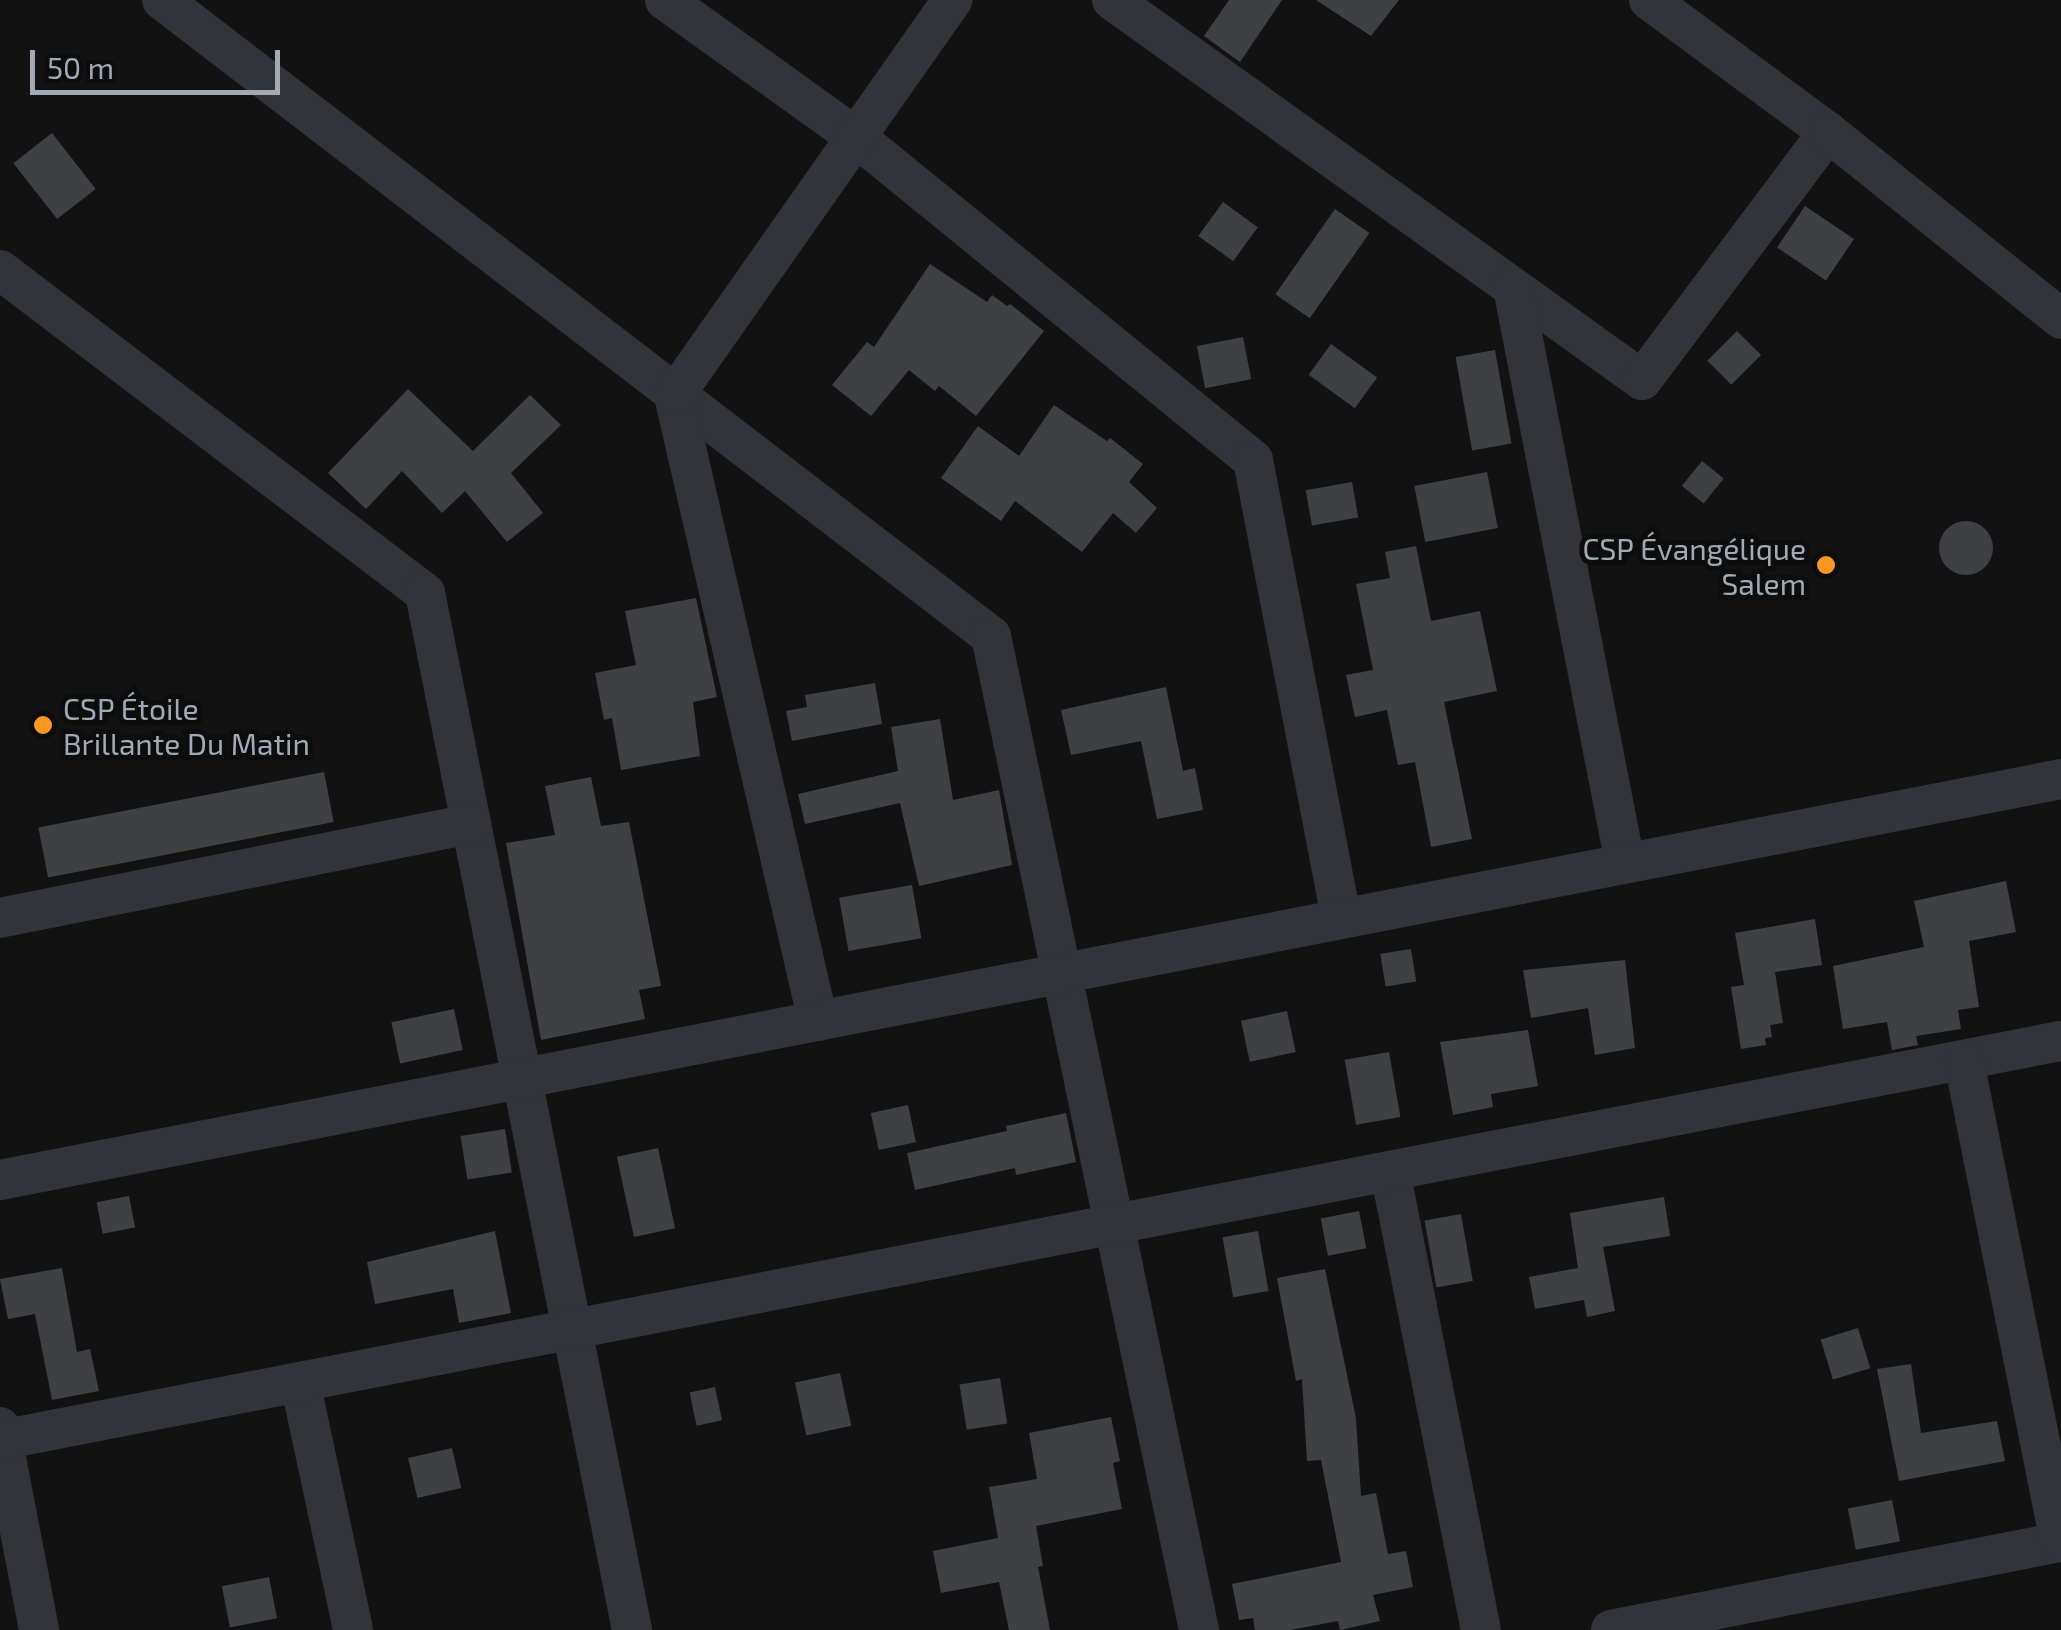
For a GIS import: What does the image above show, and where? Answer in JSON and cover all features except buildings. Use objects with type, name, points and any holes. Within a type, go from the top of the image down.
[{"type":"street","points":[[162,0],[991,636],[1199,1630]]},
{"type":"street","points":[[665,0],[856,137],[1252,460],[1341,919]]},
{"type":"street","points":[[818,1021],[674,396],[952,0]]},
{"type":"street","points":[[1112,0],[1642,380],[1828,132]]},
{"type":"street","points":[[1648,0],[1828,132],[2061,318]]},
{"type":"street","points":[[0,270],[425,593],[632,1630]]},
{"type":"street","points":[[1513,288],[1625,864]]},
{"type":"street","points":[[0,1180],[2061,779]]},
{"type":"street","points":[[0,918],[471,824]]},
{"type":"street","points":[[40,1630],[1,1435],[300,1382],[2061,1041]]},
{"type":"street","points":[[1611,1630],[2060,1542],[1964,1060]]},
{"type":"street","points":[[1390,1171],[1482,1630]]},
{"type":"street","points":[[300,1382],[352,1630]]},
{"type":"place","name":"CSP Évangélique Salem","points":[[1826,565]]},
{"type":"place","name":"CSP Étoile Brillante Du Matin","points":[[43,725]]}]
